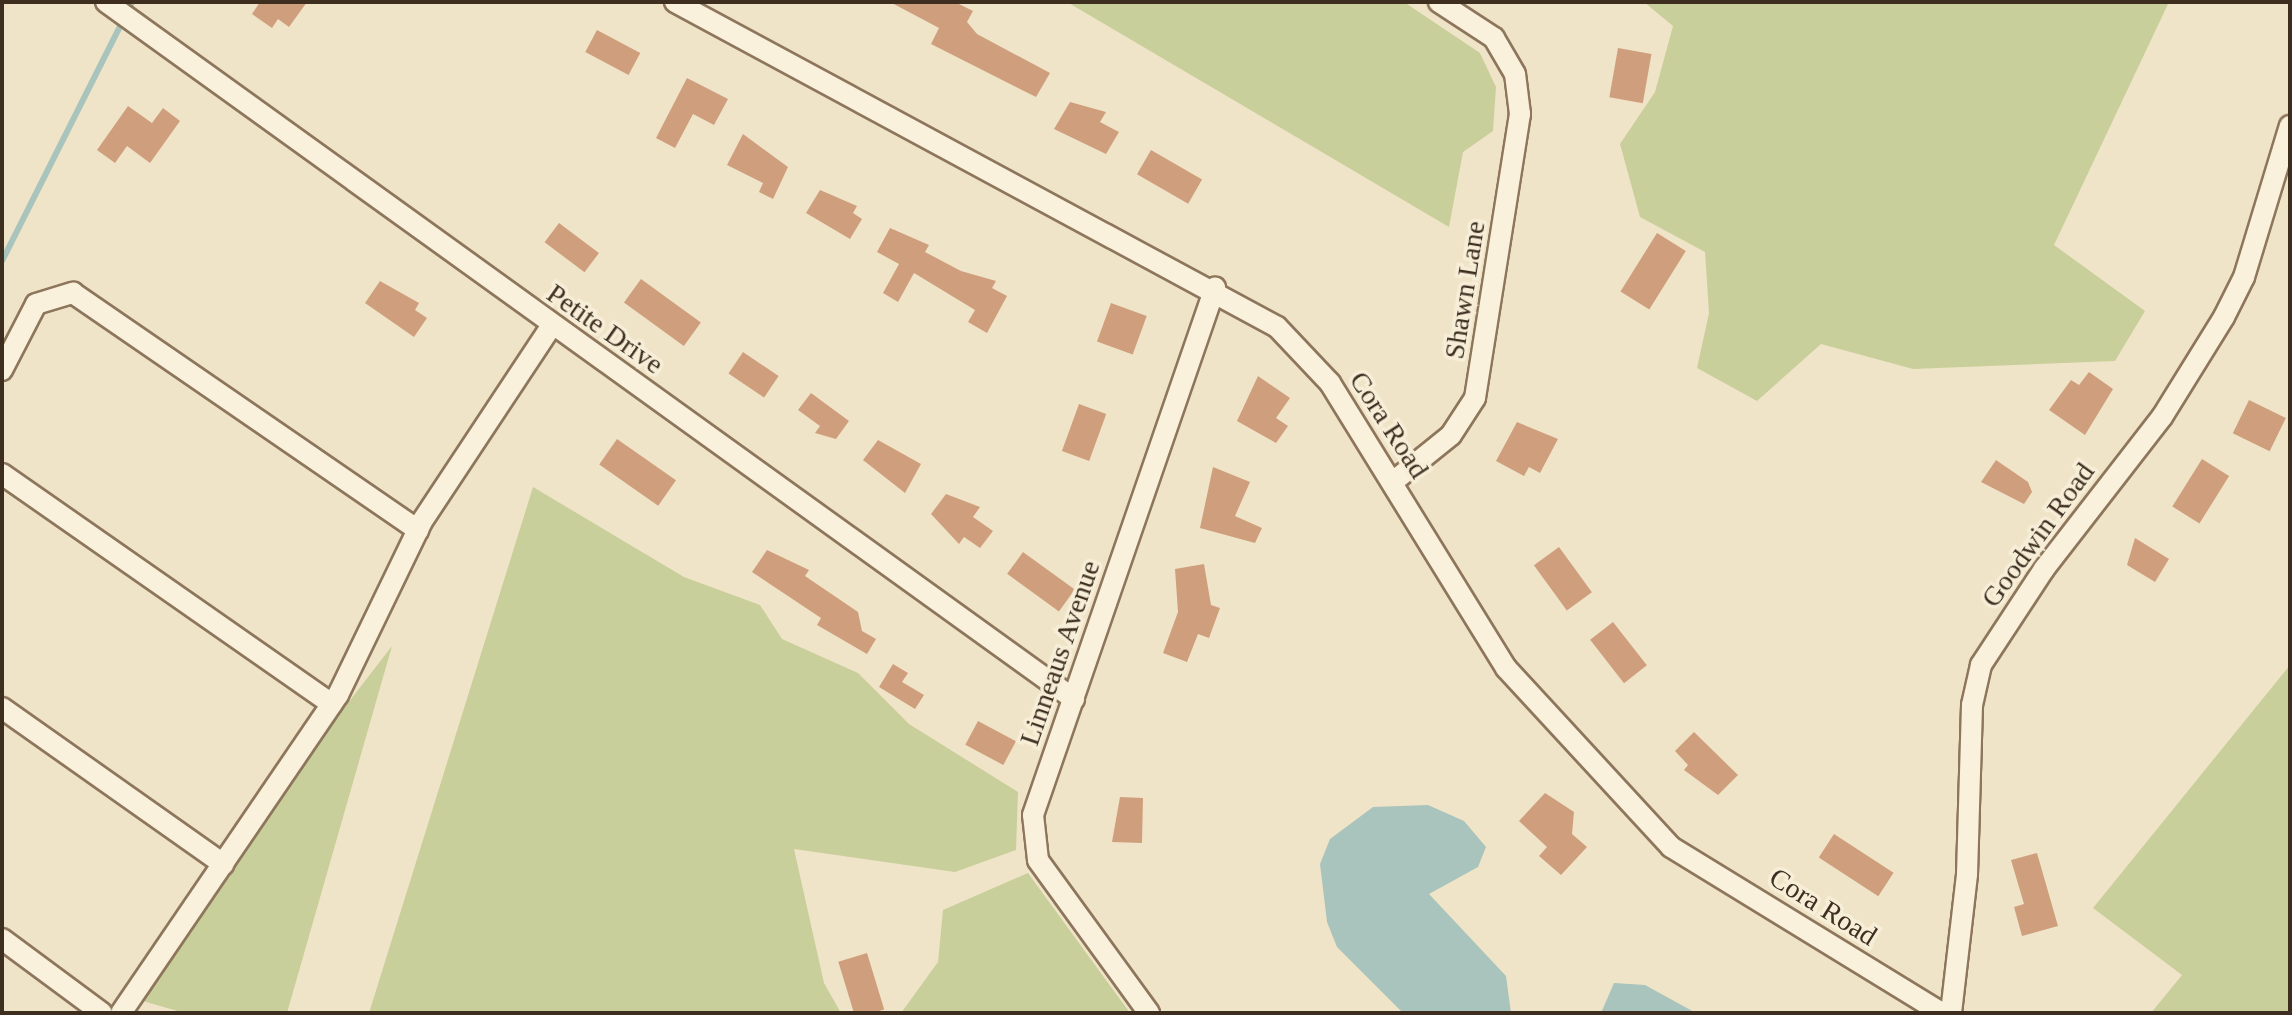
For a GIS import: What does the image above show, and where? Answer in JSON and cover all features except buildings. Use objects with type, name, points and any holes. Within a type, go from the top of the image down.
[{"type":"street","name":"Petite Drive","points":[[106,2],[1074,699]]},
{"type":"street","name":"Cora Road","points":[[675,2],[1215,288],[1277,327],[1330,383],[1394,481],[1506,668],[1671,847],[1942,1013]]},
{"type":"street","name":"Shawn Lane","points":[[1394,481],[1451,435],[1475,398],[1520,114],[1515,74],[1494,38],[1439,2]]},
{"type":"street","name":"Goodwin Road","points":[[1951,1013],[1967,874],[1972,705],[1981,665],[2044,569],[2162,417],[2224,317],[2244,277],[2290,126]]},
{"type":"street","name":"Linneaus Avenue","points":[[1149,1013],[1038,860],[1033,815],[1215,288]]},
{"type":"street","points":[[2,370],[36,304],[73,293],[418,530]]},
{"type":"street","points":[[121,1013],[332,704],[418,530],[552,325]]},
{"type":"street","points":[[2,474],[332,704]]},
{"type":"street","points":[[2,708],[223,864]]},
{"type":"street","points":[[2,939],[102,1013]]},
{"type":"green space","points":[[1067,2],[1404,2],[1480,53],[1496,87],[1493,131],[1463,152],[1449,227]]},
{"type":"green space","points":[[1644,2],[2169,2],[2054,245],[2145,311],[2115,361],[1913,369],[1821,344],[1757,401],[1697,368],[1709,313],[1705,252],[1640,217],[1620,144],[1655,92],[1673,26]]},
{"type":"green space","points":[[533,487],[684,577],[760,605],[782,639],[858,673],[909,724],[1018,792],[1016,850],[955,872],[794,849],[824,983],[841,1013],[369,1013]]},
{"type":"green space","points":[[392,646],[287,1013],[181,1012],[122,995]]},
{"type":"green space","points":[[2290,665],[2290,1013],[2151,1013],[2182,975],[2093,908]]},
{"type":"green space","points":[[1028,873],[1130,1013],[901,1013],[938,962],[943,910]]},
{"type":"water","points":[[1428,805],[1464,821],[1486,847],[1478,867],[1429,894],[1506,976],[1511,1013],[1403,1013],[1337,947],[1327,922],[1320,864],[1330,839],[1373,807]]},
{"type":"water","points":[[1614,983],[1645,985],[1696,1013],[1601,1013]]},
{"type":"waterway","points":[[2,261],[132,2]]}]
